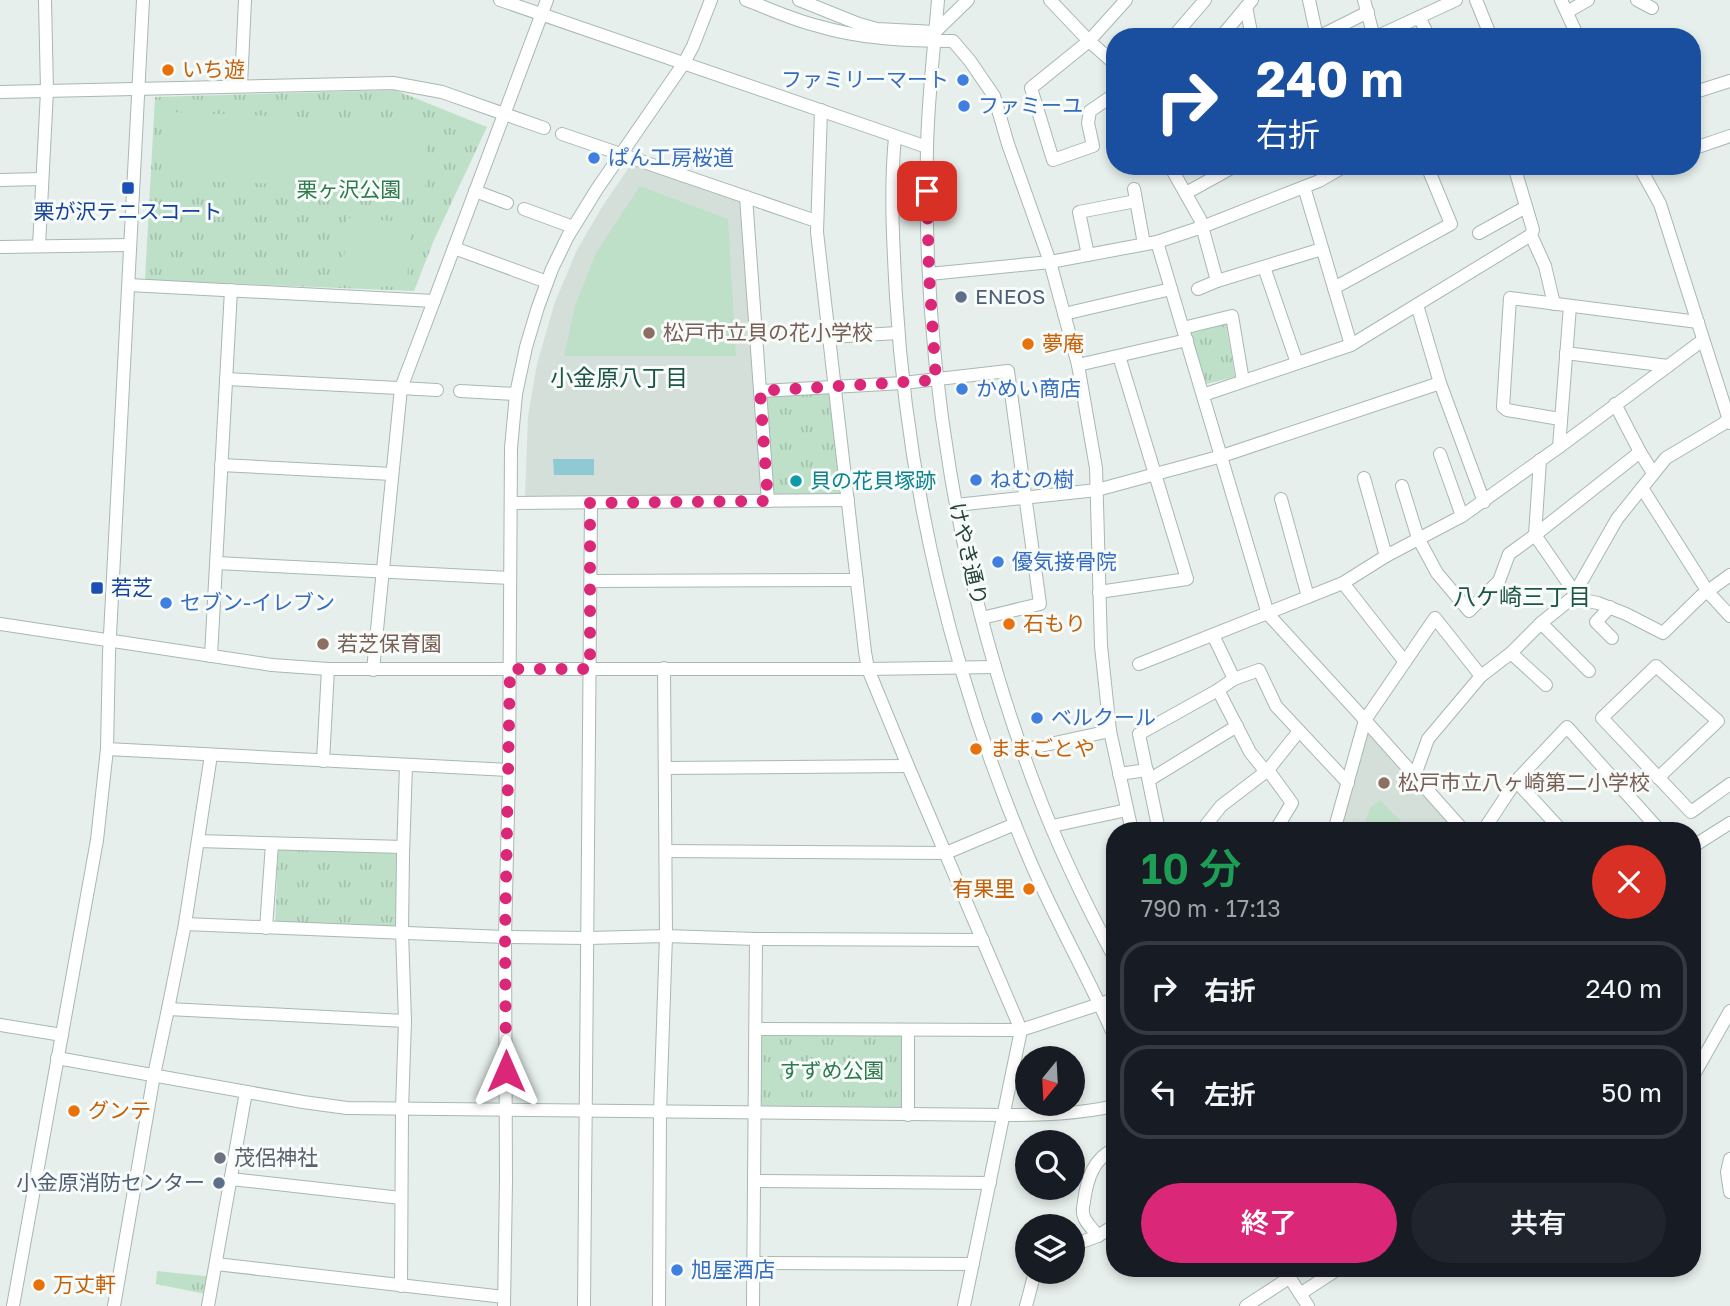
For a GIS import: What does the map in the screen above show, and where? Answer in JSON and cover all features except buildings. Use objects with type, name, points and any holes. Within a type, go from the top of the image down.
[{"type":"street","points":[[38,246],[47,91],[45,0]]},
{"type":"street","points":[[13,1306],[97,840],[107,749],[110,641],[143,0]]},
{"type":"street","points":[[241,85],[245,0]]},
{"type":"street","points":[[500,0],[927,147]]},
{"type":"street","points":[[373,670],[401,388],[547,0]]},
{"type":"street","points":[[216,1264],[401,1286],[504,1302],[505,937],[512,431],[516,394],[526,347],[558,257],[573,228],[620,154],[684,64],[694,46],[711,0]]},
{"type":"street","points":[[746,0],[820,27],[861,35],[935,36],[968,0]]},
{"type":"street","points":[[799,0],[877,29],[935,36],[953,41],[994,96],[1050,262],[1078,365],[1096,468],[1101,646],[1110,731],[1130,822]]},
{"type":"street","name":"けやき通り","points":[[939,0],[927,147],[929,274],[936,380],[956,505],[995,667],[1022,750],[1052,826],[1106,942]]},
{"type":"street","points":[[1050,0],[1106,56]]},
{"type":"street","points":[[1106,100],[1090,111],[1088,123],[1093,146],[1053,160],[1031,88],[1090,41],[1126,0]]},
{"type":"street","points":[[1181,28],[1205,0]]},
{"type":"street","points":[[1309,0],[1316,28]]},
{"type":"street","points":[[1395,28],[1456,0]]},
{"type":"street","points":[[1476,0],[1487,28]]},
{"type":"street","points":[[1574,28],[1564,6],[1588,0]]},
{"type":"street","points":[[1637,0],[1652,8]]},
{"type":"street","points":[[1228,28],[1249,3]]},
{"type":"street","points":[[1249,3],[1251,28]]},
{"type":"street","points":[[1332,28],[1366,6],[1372,28]]},
{"type":"street","points":[[1419,17],[1424,28]]},
{"type":"street","points":[[1701,90],[1730,81]]},
{"type":"street","points":[[0,92],[374,82],[408,84],[442,92],[544,128]]},
{"type":"street","points":[[821,110],[816,221],[868,669],[1021,1030],[964,1306]]},
{"type":"street","points":[[562,134],[816,221]]},
{"type":"street","points":[[895,136],[893,219],[898,333],[911,446],[935,570],[978,726],[1015,824],[1062,930],[1106,1018]]},
{"type":"street","points":[[1701,146],[1730,136]]},
{"type":"street","points":[[1175,175],[1200,219],[1217,281]]},
{"type":"street","points":[[1186,193],[1219,175]]},
{"type":"street","points":[[929,274],[1050,262],[1151,243],[1202,227],[1329,175]]},
{"type":"street","points":[[1334,288],[1451,223],[1431,175]]},
{"type":"street","points":[[1517,175],[1532,230],[1531,235],[1545,266],[1554,304]]},
{"type":"street","points":[[1415,775],[1428,739],[1481,676],[1511,653],[1573,595],[1617,519],[1666,458],[1730,420],[1660,204],[1644,175]]},
{"type":"street","points":[[0,180],[42,179]]},
{"type":"street","points":[[1304,187],[1351,345]]},
{"type":"street","points":[[475,191],[507,203]]},
{"type":"street","points":[[1088,255],[1079,212],[1135,195],[1151,243],[1171,289],[1268,614],[1456,822]]},
{"type":"street","points":[[746,197],[768,501]]},
{"type":"street","points":[[1479,233],[1526,207]]},
{"type":"street","points":[[524,209],[573,228]]},
{"type":"street","points":[[1203,395],[1351,345],[1531,235]]},
{"type":"street","points":[[0,247],[130,246]]},
{"type":"street","points":[[454,247],[547,282]]},
{"type":"street","points":[[1198,289],[1322,249]]},
{"type":"street","points":[[1264,267],[1297,363]]},
{"type":"street","points":[[129,285],[434,300]]},
{"type":"street","points":[[1064,314],[1171,289]]},
{"type":"street","points":[[211,656],[231,290]]},
{"type":"street","points":[[1560,419],[1507,410],[1503,407],[1510,298],[1698,322]]},
{"type":"street","points":[[1417,305],[1440,383],[1484,502]]},
{"type":"street","points":[[1559,447],[1570,306]]},
{"type":"street","points":[[1078,365],[1119,356],[1232,316],[1243,381]]},
{"type":"street","points":[[829,337],[898,333]]},
{"type":"street","points":[[1139,664],[1343,583],[1386,555],[1462,516],[1703,340]]},
{"type":"street","points":[[1566,353],[1668,366]]},
{"type":"street","points":[[1099,592],[1187,579],[1119,356]]},
{"type":"street","points":[[760,391],[903,383],[1008,371],[1040,604],[982,618]]},
{"type":"street","points":[[226,379],[437,390]]},
{"type":"street","points":[[956,505],[1097,491],[1222,456],[1440,383]]},
{"type":"street","points":[[460,391],[516,394]]},
{"type":"street","points":[[1615,404],[1653,473]]},
{"type":"street","points":[[1402,486],[1418,538],[1437,573],[1469,611],[1499,581],[1509,554],[1640,452]]},
{"type":"street","points":[[1440,454],[1462,516]]},
{"type":"street","points":[[1540,460],[1535,535],[1573,595],[1610,607],[1663,633],[1701,596],[1730,575]]},
{"type":"street","points":[[221,465],[392,474]]},
{"type":"street","points":[[1364,478],[1386,555]]},
{"type":"street","points":[[1642,488],[1708,592],[1730,616]]},
{"type":"street","points":[[1281,499],[1308,597]]},
{"type":"street","points":[[511,503],[848,500]]},
{"type":"street","points":[[584,1306],[590,503]]},
{"type":"street","points":[[217,563],[510,579]]},
{"type":"street","points":[[591,581],[857,580]]},
{"type":"street","points":[[1343,583],[1405,662]]},
{"type":"street","points":[[1610,607],[1596,622],[1612,638]]},
{"type":"street","points":[[1337,822],[1365,720],[1435,618],[1481,676]]},
{"type":"street","points":[[1541,623],[1589,671]]},
{"type":"street","points":[[0,624],[272,665],[328,669],[995,667]]},
{"type":"street","points":[[1213,635],[1234,679]]},
{"type":"street","points":[[1511,653],[1546,685]]},
{"type":"street","points":[[1658,778],[1718,721],[1656,666],[1602,718],[1658,778],[1691,812],[1730,784]]},
{"type":"street","points":[[659,1306],[660,1112],[666,936],[664,668]]},
{"type":"street","points":[[323,761],[328,669]]},
{"type":"street","points":[[1157,822],[1139,734],[1234,679],[1259,670],[1276,706],[1348,783]]},
{"type":"street","points":[[1218,690],[1251,752],[1292,803],[1280,822]]},
{"type":"street","points":[[1119,774],[1148,775],[1237,726]]},
{"type":"street","points":[[1489,822],[1516,781],[1567,727],[1652,822]]},
{"type":"street","points":[[1022,750],[1110,731]]},
{"type":"street","points":[[1208,822],[1221,806],[1268,770],[1298,731]]},
{"type":"street","points":[[107,749],[509,770]]},
{"type":"street","points":[[114,1306],[154,1075],[185,924],[211,755]]},
{"type":"street","points":[[401,1286],[405,1021],[402,932],[406,765]]},
{"type":"street","points":[[665,768],[908,766]]},
{"type":"street","points":[[1516,781],[1554,822]]},
{"type":"street","points":[[1052,826],[1127,810]]},
{"type":"street","points":[[666,851],[946,853],[1015,824]]},
{"type":"street","points":[[1701,842],[1730,824]]},
{"type":"street","points":[[198,841],[403,847]]},
{"type":"street","points":[[266,928],[272,844]]},
{"type":"street","points":[[185,924],[505,937],[983,940]]},
{"type":"street","points":[[753,1306],[756,939]]},
{"type":"street","points":[[756,1029],[1021,1030],[1106,1003]]},
{"type":"street","points":[[168,1009],[405,1021]]},
{"type":"street","points":[[1701,1062],[1730,1012]]},
{"type":"street","points":[[0,1025],[62,1034]]},
{"type":"street","points":[[908,1030],[908,1115]]},
{"type":"street","points":[[57,1058],[347,1108],[908,1115],[1061,1115],[1106,1108]]},
{"type":"street","points":[[208,1306],[246,1092]]},
{"type":"street","points":[[1098,1236],[1085,1221],[1082,1213],[1087,1180],[1091,1171],[1106,1154]]},
{"type":"street","points":[[1730,1159],[1727,1172],[1730,1192]]},
{"type":"street","points":[[231,1178],[401,1198]]},
{"type":"street","points":[[754,1181],[990,1183]]},
{"type":"street","points":[[1085,1241],[1106,1231]]},
{"type":"street","points":[[754,1263],[973,1264]]},
{"type":"street","points":[[1246,1306],[1282,1277]]},
{"type":"street","points":[[1289,1277],[1308,1306]]},
{"type":"street","points":[[1300,1294],[1326,1277]]},
{"type":"street","points":[[1026,1306],[1032,1284]]},
{"type":"shaded area","name":"松戸市立貝の花小学校","points":[[632,163],[740,200],[743,204],[763,493],[760,497],[525,497],[528,416],[537,364],[555,302],[577,250]]},
{"type":"shaded area","name":"松戸市立八ヶ崎第二小学校","points":[[1371,733],[1451,822],[1342,822],[1366,736]]},
{"type":"green space","name":"栗ヶ沢公園","points":[[395,90],[487,127],[434,240],[414,291],[145,280],[155,97]]},
{"type":"green space","points":[[168,112],[427,122],[425,189],[166,180]]},
{"type":"green space","points":[[640,186],[728,219],[736,356],[564,356],[575,306],[596,253]]},
{"type":"green space","points":[[346,218],[410,222],[407,287],[343,284]]},
{"type":"green space","points":[[1226,324],[1235,377],[1206,384],[1189,334]]},
{"type":"green space","points":[[832,395],[843,491],[839,496],[776,498],[773,494],[766,400],[768,396]]},
{"type":"green space","points":[[1380,800],[1401,822],[1365,822],[1370,808]]},
{"type":"green space","points":[[278,849],[371,851],[403,855],[402,932],[275,928]]},
{"type":"green space","name":"すずめ公園","points":[[765,1033],[900,1034],[905,1038],[904,1107],[763,1107],[760,1105],[760,1037]]},
{"type":"green space","points":[[157,1271],[214,1277],[210,1295],[156,1284]]},
{"type":"water","points":[[553,459],[594,459],[594,475],[554,475]]},
{"type":"place","name":"いち遊","points":[[168,70]]},
{"type":"place","name":"ファミリーマート","points":[[963,80]]},
{"type":"place","name":"ファミーユ","points":[[964,106]]},
{"type":"place","name":"ぱん工房桜道","points":[[594,158]]},
{"type":"place","name":"栗が沢テニスコート","points":[[128,188]]},
{"type":"place","name":"ENEOS","points":[[961,297]]},
{"type":"place","name":"松戸市立貝の花小学校","points":[[649,333]]},
{"type":"place","name":"夢庵","points":[[1028,344]]},
{"type":"place","name":"かめい商店","points":[[962,389]]},
{"type":"place","name":"ねむの樹","points":[[976,480]]},
{"type":"place","name":"貝の花貝塚跡","points":[[796,481]]},
{"type":"place","name":"優気接骨院","points":[[998,562]]},
{"type":"place","name":"若芝","points":[[97,588]]},
{"type":"place","name":"セブン-イレブン","points":[[166,603]]},
{"type":"place","name":"石もり","points":[[1009,624]]},
{"type":"place","name":"若芝保育園","points":[[323,644]]},
{"type":"place","name":"ベルクール","points":[[1037,718]]},
{"type":"place","name":"ままごとや","points":[[976,749]]},
{"type":"place","name":"松戸市立八ヶ崎第二小学校","points":[[1384,783]]},
{"type":"place","name":"有果里","points":[[1029,889]]},
{"type":"place","name":"グンテ","points":[[74,1111]]},
{"type":"place","name":"茂侶神社","points":[[220,1158]]},
{"type":"place","name":"小金原消防センター","points":[[219,1183]]},
{"type":"place","name":"旭屋酒店","points":[[677,1270]]},
{"type":"place","name":"万丈軒","points":[[39,1285]]},
{"type":"district","name":"小金原八丁目","points":[[619,378]]},
{"type":"district","name":"八ケ崎三丁目","points":[[1522,597]]},
{"type":"route","points":[[506,1071],[505,937],[510,669],[590,669],[590,503],[768,501],[760,391],[936,380],[927,191]]}]
